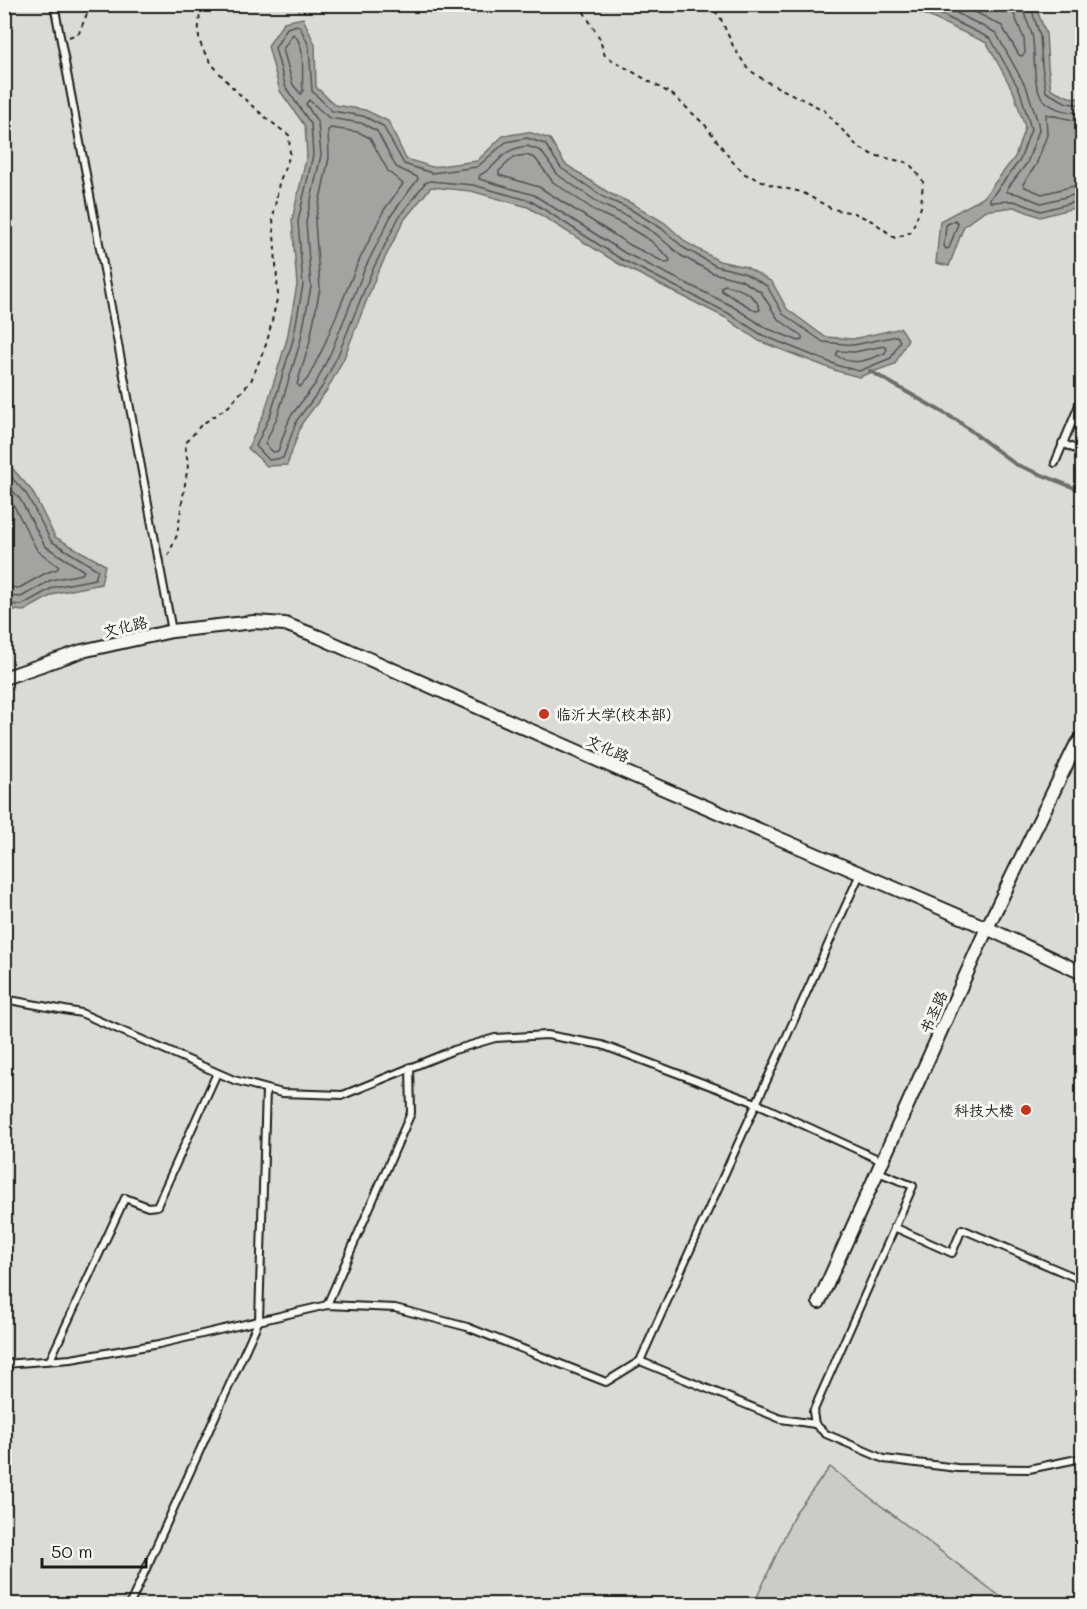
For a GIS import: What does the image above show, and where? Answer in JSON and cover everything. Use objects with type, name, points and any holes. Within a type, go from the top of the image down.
[{"type":"street","name":"文化路","points":[[4,678],[82,651],[172,631],[254,622],[285,624],[987,928],[1083,973]]},
{"type":"street","name":"书圣路","points":[[819,1302],[987,928],[1075,747],[1083,738]]},
{"type":"lane","points":[[54,4],[172,631]]},
{"type":"lane","points":[[1055,463],[1083,398]]},
{"type":"lane","points":[[1062,443],[1083,452]]},
{"type":"lane","points":[[4,1364],[70,1359],[159,1344],[327,1305],[395,1308],[457,1324],[606,1382],[640,1361],[860,874]]},
{"type":"lane","points":[[4,999],[81,1013],[234,1080],[282,1093],[343,1095],[454,1050],[495,1038],[547,1035],[602,1046],[756,1103],[880,1166],[913,1185],[813,1412],[815,1424]]},
{"type":"lane","points":[[327,1305],[411,1113],[410,1067]]},
{"type":"lane","points":[[50,1360],[125,1198],[148,1207],[157,1206],[218,1072]]},
{"type":"lane","points":[[130,1605],[259,1320],[266,1089]]},
{"type":"lane","points":[[894,1227],[952,1253],[962,1229],[1078,1279],[1083,1270]]},
{"type":"lane","points":[[640,1361],[782,1419],[815,1424],[826,1434],[884,1459],[957,1468],[1029,1469],[1083,1458]]},
{"type":"path","points":[[61,41],[79,33],[91,4]]},
{"type":"path","points":[[161,572],[177,535],[188,465],[185,444],[201,425],[229,406],[251,381],[267,342],[278,295],[273,218],[279,183],[290,155],[289,135],[270,123],[212,64],[199,39],[201,4]]},
{"type":"path","points":[[579,4],[599,37],[605,56],[673,95],[706,126],[732,161],[745,174],[774,186],[802,192],[832,209],[854,213],[874,222],[895,238],[911,232],[921,207],[923,181],[909,163],[873,155],[858,147],[824,110],[767,82],[748,69],[734,48],[720,17],[709,4]]},
{"type":"shaded area","name":"临沂大学(校本部)","points":[[5,5],[1082,5],[1082,1604],[1010,1604],[830,1467],[795,1513],[754,1604],[5,1604]]},
{"type":"shaded area","points":[[830,1467],[1010,1604],[754,1604],[795,1513]]},
{"type":"water","points":[[904,5],[1035,5],[1046,34],[1051,89],[1069,97],[1082,99],[1082,206],[1040,217],[1014,207],[984,211],[964,226],[949,266],[936,263],[940,221],[983,198],[1015,157],[1025,127],[1014,93],[987,43]]},
{"type":"water","points":[[303,18],[315,45],[316,87],[335,105],[365,110],[388,121],[406,159],[432,167],[477,161],[503,136],[528,132],[550,139],[565,164],[609,193],[665,223],[687,243],[719,261],[746,267],[772,282],[787,309],[825,337],[853,339],[901,328],[908,339],[895,364],[859,377],[837,371],[759,341],[726,318],[619,264],[528,207],[471,191],[431,187],[404,220],[377,274],[344,358],[327,390],[302,423],[287,465],[267,466],[248,448],[265,411],[287,339],[297,285],[292,220],[307,155],[305,126],[280,91],[268,46],[284,22]]},
{"type":"water","points":[[5,460],[32,491],[55,537],[105,565],[101,584],[56,593],[24,611],[5,609]]},
{"type":"waterway","points":[[870,371],[958,421],[1015,464],[1082,491]]},
{"type":"place","name":"临沂大学(校本部)","points":[[544,714]]},
{"type":"place","name":"科技大楼","points":[[1026,1110]]}]
